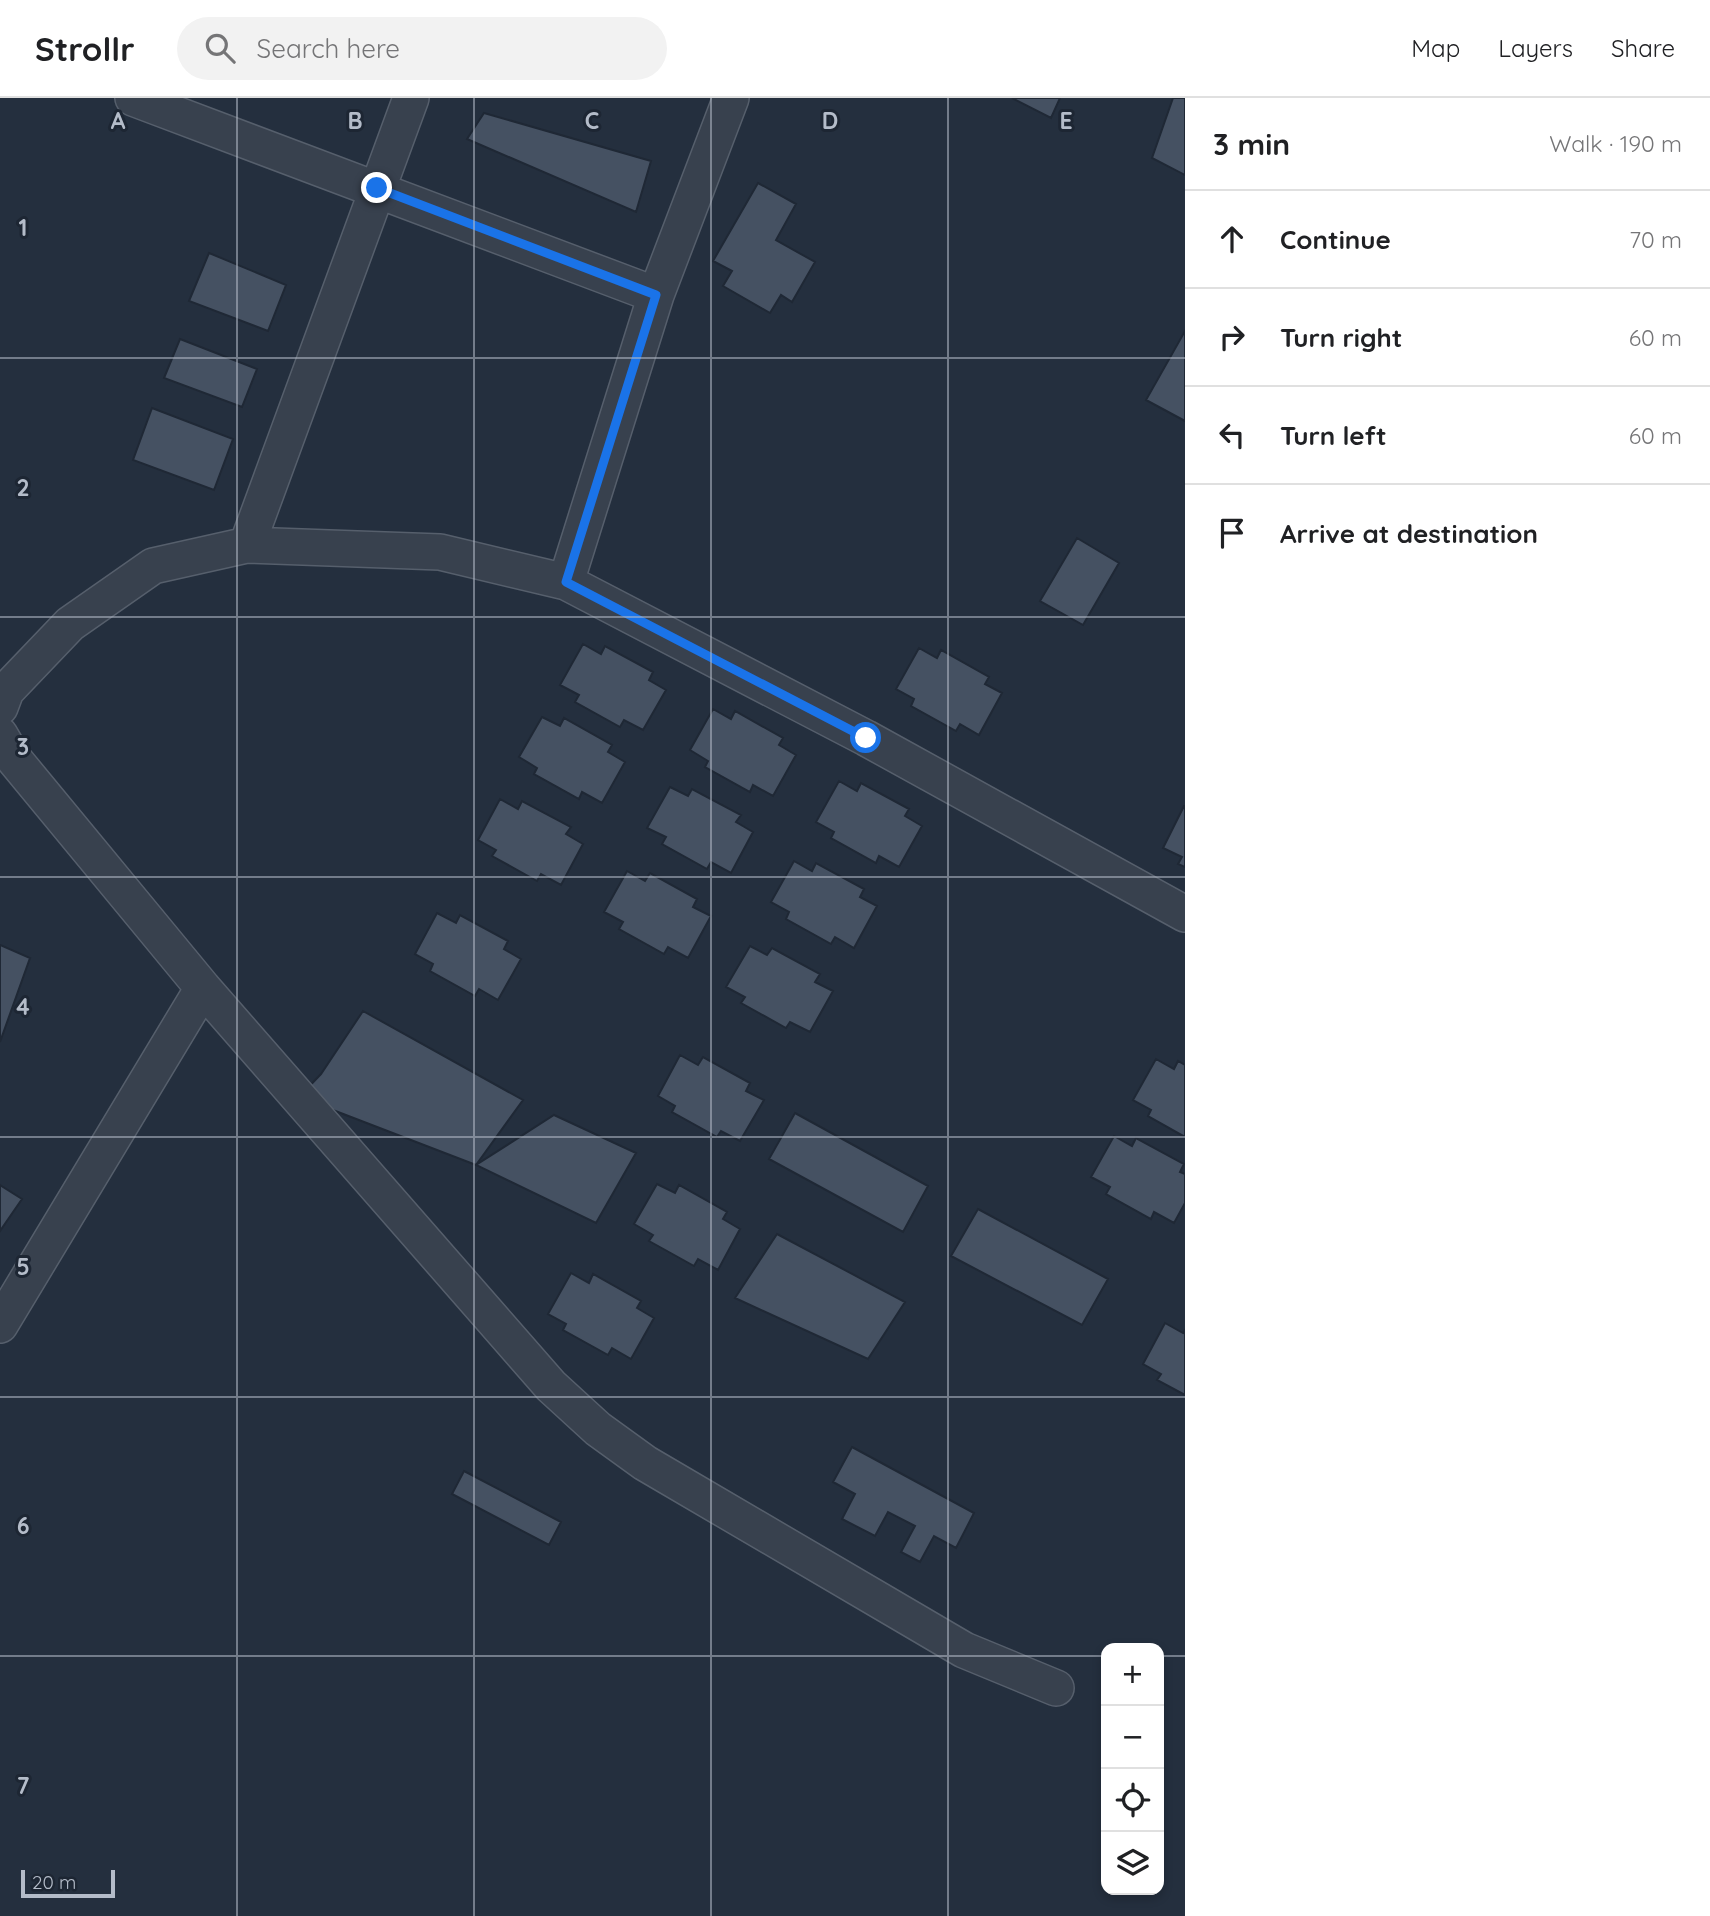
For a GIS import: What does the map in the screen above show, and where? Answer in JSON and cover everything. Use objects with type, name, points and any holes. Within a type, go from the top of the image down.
[{"type":"street","points":[[133,98],[656,295]]},
{"type":"street","points":[[247,545],[411,98]]},
{"type":"street","points":[[566,582],[656,295],[731,98]]},
{"type":"street","points":[[0,707],[6,691],[70,624],[153,566],[247,545],[440,552],[566,582],[866,738],[1185,914]]},
{"type":"street","points":[[0,735],[15,759],[203,988],[551,1386],[598,1429],[645,1463],[964,1650],[1056,1688]]},
{"type":"street","points":[[0,1325],[203,988]]},
{"type":"building","points":[[1012,98],[1060,98],[1051,118]]},
{"type":"building","points":[[1173,98],[1185,98],[1185,175],[1152,158]]},
{"type":"building","points":[[484,113],[651,161],[636,212],[467,139]]},
{"type":"building","points":[[758,183],[796,204],[776,240],[815,262],[792,302],[781,295],[770,313],[723,286],[732,271],[713,261]]},
{"type":"building","points":[[209,253],[286,285],[268,331],[189,301]]},
{"type":"building","points":[[1185,331],[1185,421],[1146,400]]},
{"type":"building","points":[[180,339],[257,369],[242,407],[164,378]]},
{"type":"building","points":[[152,408],[233,439],[214,490],[133,460]]},
{"type":"building","points":[[1077,538],[1119,563],[1083,625],[1040,601]]},
{"type":"building","points":[[583,644],[601,654],[605,646],[653,672],[649,680],[666,690],[643,730],[624,720],[620,727],[575,702],[579,695],[560,685]]},
{"type":"building","points":[[919,648],[937,658],[941,650],[989,677],[985,684],[1002,693],[979,735],[960,724],[956,731],[911,706],[914,699],[896,689]]},
{"type":"building","points":[[713,709],[731,719],[735,711],[783,738],[779,745],[796,755],[773,796],[753,785],[750,792],[705,767],[708,761],[690,750]]},
{"type":"building","points":[[542,717],[560,726],[564,718],[612,745],[608,752],[625,762],[602,803],[582,792],[579,799],[534,774],[537,768],[519,757]]},
{"type":"building","points":[[839,781],[857,791],[861,783],[909,809],[905,816],[922,826],[899,867],[879,856],[876,863],[831,838],[834,832],[816,822]]},
{"type":"building","points":[[670,787],[688,796],[692,789],[741,815],[736,822],[753,832],[731,873],[711,862],[707,869],[662,844],[666,837],[647,828]]},
{"type":"building","points":[[500,799],[518,809],[522,801],[571,827],[566,834],[583,844],[561,885],[541,874],[537,881],[492,856],[496,850],[478,840]]},
{"type":"building","points":[[1184,806],[1185,867],[1178,864],[1182,857],[1163,848]]},
{"type":"building","points":[[794,861],[812,871],[816,863],[864,889],[860,897],[877,906],[854,948],[835,937],[831,944],[786,919],[789,912],[771,902]]},
{"type":"building","points":[[627,871],[645,881],[650,873],[697,899],[693,907],[711,916],[688,958],[668,947],[664,954],[619,929],[623,922],[604,912]]},
{"type":"building","points":[[437,913],[456,923],[460,915],[508,941],[504,949],[521,959],[498,1000],[479,989],[475,996],[430,971],[433,964],[415,954]]},
{"type":"building","points":[[0,945],[30,958],[0,1042]]},
{"type":"building","points":[[750,946],[767,955],[772,948],[820,974],[815,982],[833,991],[810,1032],[790,1022],[786,1028],[741,1003],[745,997],[726,987]]},
{"type":"building","points":[[363,1011],[523,1100],[476,1165],[299,1097],[321,1074]]},
{"type":"building","points":[[680,1055],[698,1065],[703,1057],[750,1083],[746,1091],[764,1100],[740,1141],[721,1131],[717,1137],[672,1112],[675,1106],[658,1096]]},
{"type":"building","points":[[1156,1059],[1174,1069],[1178,1061],[1185,1065],[1185,1137],[1148,1116],[1151,1110],[1133,1100]]},
{"type":"building","points":[[795,1113],[928,1186],[903,1232],[769,1159]]},
{"type":"building","points":[[554,1115],[636,1153],[596,1223],[476,1165]]},
{"type":"building","points":[[1114,1136],[1132,1146],[1136,1138],[1184,1164],[1180,1172],[1185,1174],[1185,1203],[1174,1223],[1154,1212],[1151,1219],[1106,1194],[1110,1187],[1091,1177]]},
{"type":"building","points":[[657,1184],[675,1193],[679,1185],[727,1212],[723,1219],[740,1229],[718,1270],[698,1259],[694,1266],[649,1241],[653,1235],[634,1224]]},
{"type":"building","points":[[0,1185],[22,1199],[0,1231]]},
{"type":"building","points":[[978,1209],[1108,1279],[1082,1325],[951,1256]]},
{"type":"building","points":[[777,1234],[905,1302],[868,1359],[735,1298]]},
{"type":"building","points":[[571,1273],[589,1283],[593,1274],[641,1301],[637,1308],[654,1318],[631,1359],[612,1348],[608,1355],[563,1330],[566,1324],[548,1314]]},
{"type":"building","points":[[1165,1323],[1183,1333],[1185,1330],[1185,1395],[1157,1380],[1161,1374],[1143,1364]]},
{"type":"building","points":[[852,1447],[974,1513],[956,1548],[934,1536],[920,1562],[901,1552],[915,1526],[888,1512],[875,1536],[842,1519],[855,1494],[833,1482]]},
{"type":"building","points":[[464,1471],[561,1522],[549,1545],[452,1494]]},
{"type":"route","points":[[377,188],[656,295],[566,582],[866,738]]}]
